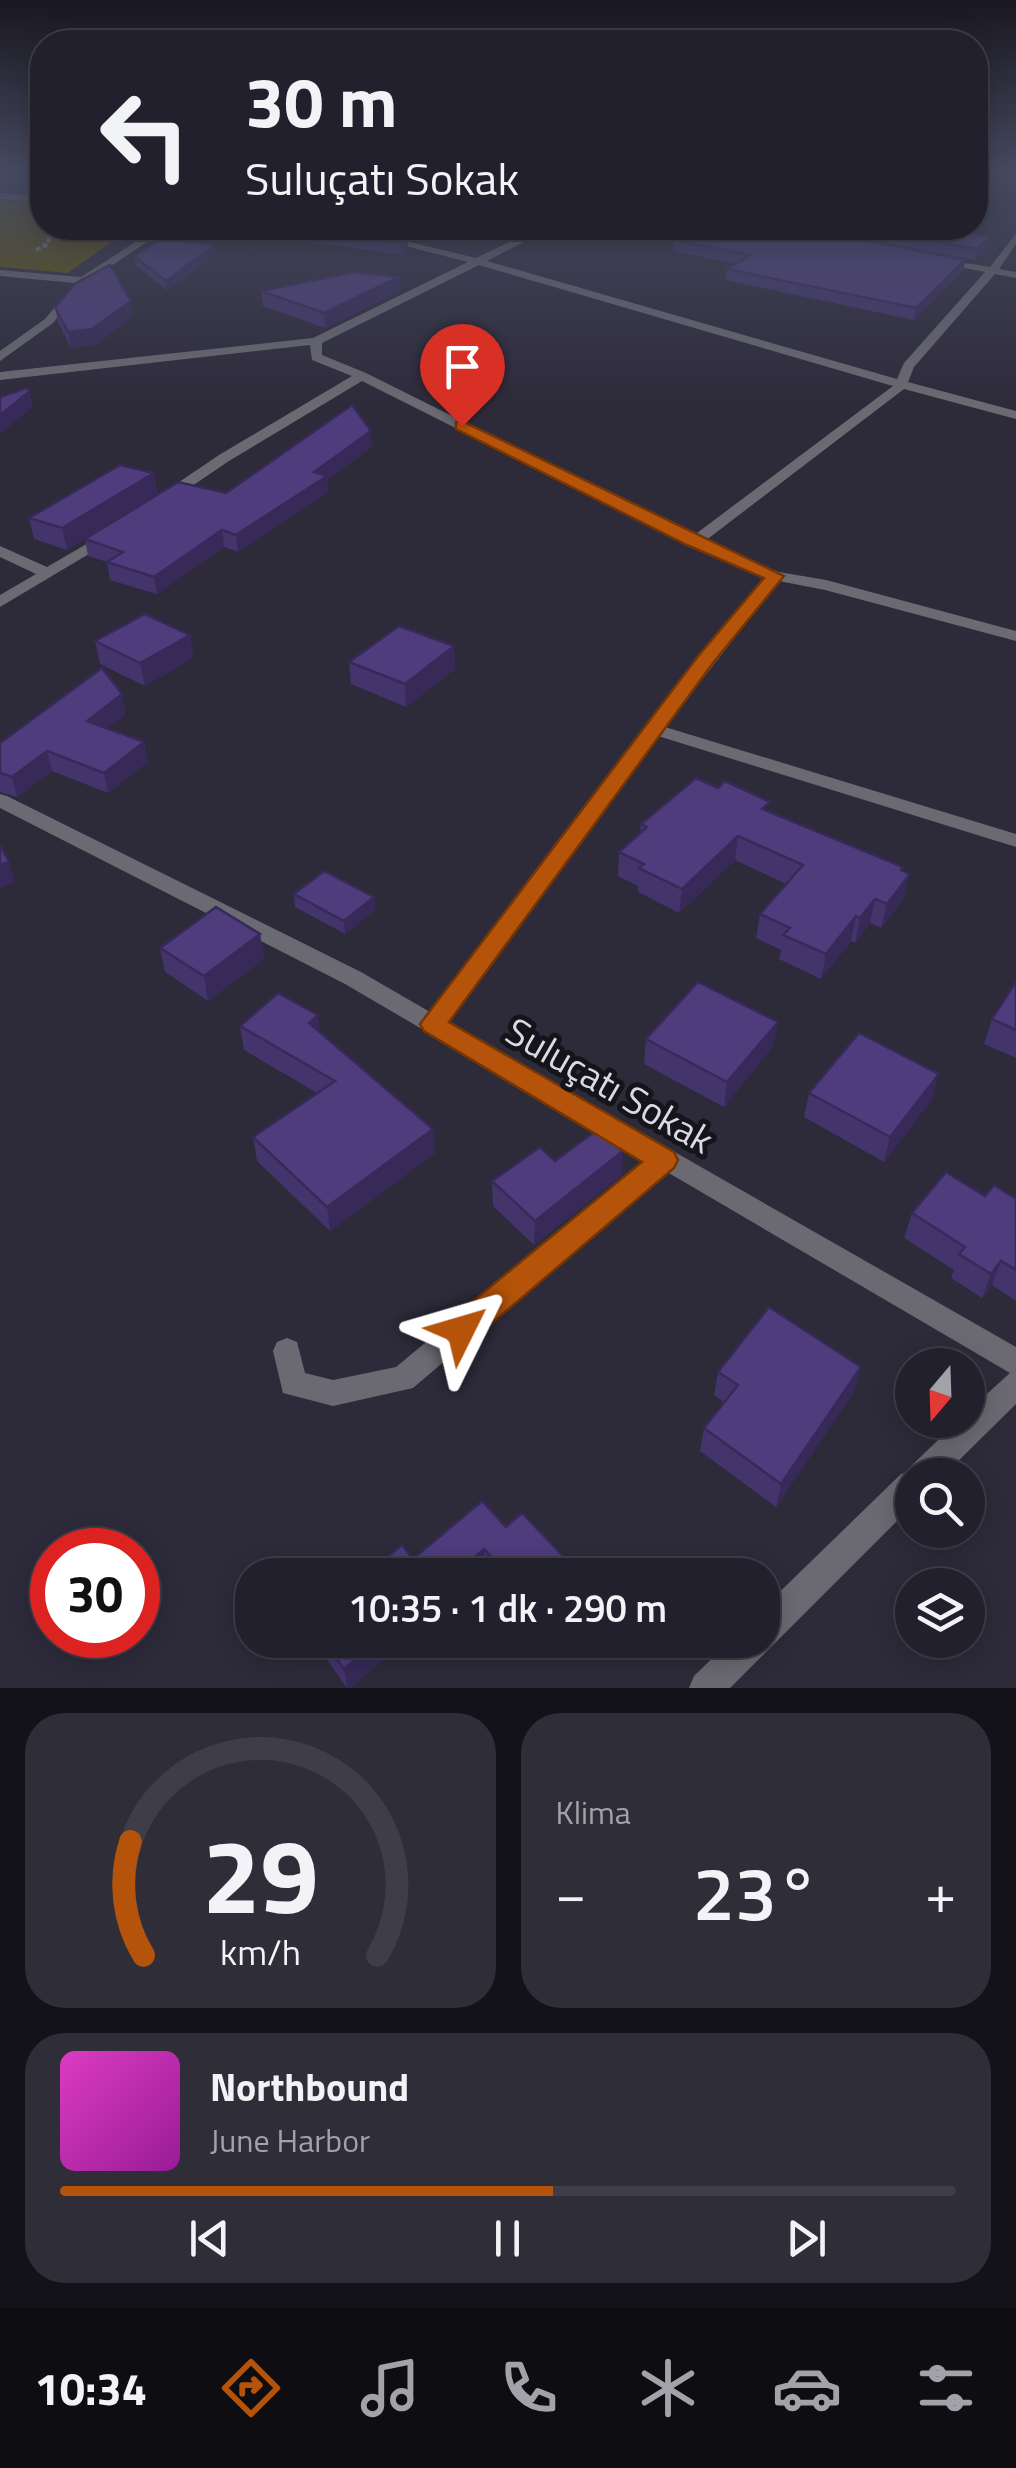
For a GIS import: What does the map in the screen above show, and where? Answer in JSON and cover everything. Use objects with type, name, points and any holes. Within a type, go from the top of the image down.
[{"type":"street","points":[[0,356],[49,322],[82,280],[131,249]]},
{"type":"street","points":[[435,249],[477,258],[900,386],[1016,415]]},
{"type":"street","points":[[0,376],[316,341],[498,249]]},
{"type":"street","points":[[694,542],[900,386],[908,366],[1008,249]]},
{"type":"street","points":[[920,256],[1016,274]]},
{"type":"street","points":[[0,274],[82,280]]},
{"type":"street","points":[[316,341],[316,357],[362,376],[694,542],[775,576],[1016,636]]},
{"type":"street","points":[[145,512],[224,458],[362,376]]},
{"type":"street","points":[[0,602],[129,522]]},
{"type":"street","points":[[0,551],[47,573]]},
{"type":"street","points":[[433,1024],[654,729],[775,576]]},
{"type":"street","points":[[654,729],[1016,840]]},
{"type":"street","name":"Suluçatı Sokak","points":[[0,800],[353,978],[1016,1362]]},
{"type":"street","points":[[287,1351],[293,1384],[334,1393],[403,1379],[664,1160]]},
{"type":"street","points":[[940,1458],[1016,1384]]},
{"type":"street","points":[[780,1614],[895,1502]]},
{"type":"street","points":[[706,1688],[736,1658]]},
{"type":"shaded area","points":[[0,249],[102,249],[68,273],[0,267]]},
{"type":"building","points":[[146,249],[210,249],[166,281],[134,256]]},
{"type":"building","points":[[718,249],[908,249],[965,260],[916,308],[727,269],[750,255]]},
{"type":"building","points":[[110,265],[131,301],[92,329],[68,332],[55,307],[76,283]]},
{"type":"building","points":[[355,272],[399,277],[324,313],[261,291]]},
{"type":"building","points":[[27,388],[30,391],[0,415],[0,397]]},
{"type":"building","points":[[352,405],[371,431],[314,472],[327,476],[236,535],[222,530],[154,577],[107,562],[123,552],[85,539],[178,482],[226,493]]},
{"type":"building","points":[[120,465],[154,473],[62,528],[29,518]]},
{"type":"building","points":[[145,614],[190,635],[140,663],[95,641]]},
{"type":"building","points":[[399,626],[454,646],[405,684],[349,662]]},
{"type":"building","points":[[102,668],[122,694],[87,721],[144,742],[104,773],[47,751],[12,777],[0,773],[0,743]]},
{"type":"building","points":[[696,778],[718,788],[725,781],[770,802],[762,809],[903,867],[901,870],[910,874],[887,904],[875,899],[860,918],[856,916],[826,954],[783,935],[790,928],[760,914],[803,865],[738,836],[682,889],[639,868],[644,864],[619,852],[647,827],[641,824]]},
{"type":"building","points":[[0,845],[9,862],[0,865]]},
{"type":"building","points":[[324,871],[374,897],[344,921],[294,894]]},
{"type":"building","points":[[216,907],[260,934],[204,976],[160,948]]},
{"type":"building","points":[[698,982],[778,1022],[727,1082],[646,1039]]},
{"type":"building","points":[[1016,982],[1016,1030],[992,1019]]},
{"type":"building","points":[[278,993],[318,1015],[309,1023],[433,1129],[327,1207],[253,1137],[335,1081],[240,1026]]},
{"type":"building","points":[[859,1033],[939,1074],[890,1137],[809,1093]]},
{"type":"building","points":[[598,1129],[623,1151],[535,1221],[492,1181],[540,1147],[555,1161]]},
{"type":"building","points":[[946,1172],[985,1196],[994,1185],[1016,1199],[1016,1270],[1001,1261],[991,1274],[959,1254],[965,1247],[912,1213]]},
{"type":"building","points":[[769,1307],[861,1367],[781,1484],[704,1428],[738,1385],[718,1372]]},
{"type":"building","points":[[482,1501],[506,1527],[522,1513],[565,1558],[492,1558],[484,1549],[474,1558],[414,1558]]},
{"type":"building","points":[[402,1545],[412,1558],[386,1558]]},
{"type":"building","points":[[336,1658],[357,1658],[344,1669]]},
{"type":"route","points":[[461,1330],[664,1160],[433,1024],[706,659],[775,576],[694,542],[462,426]]}]
